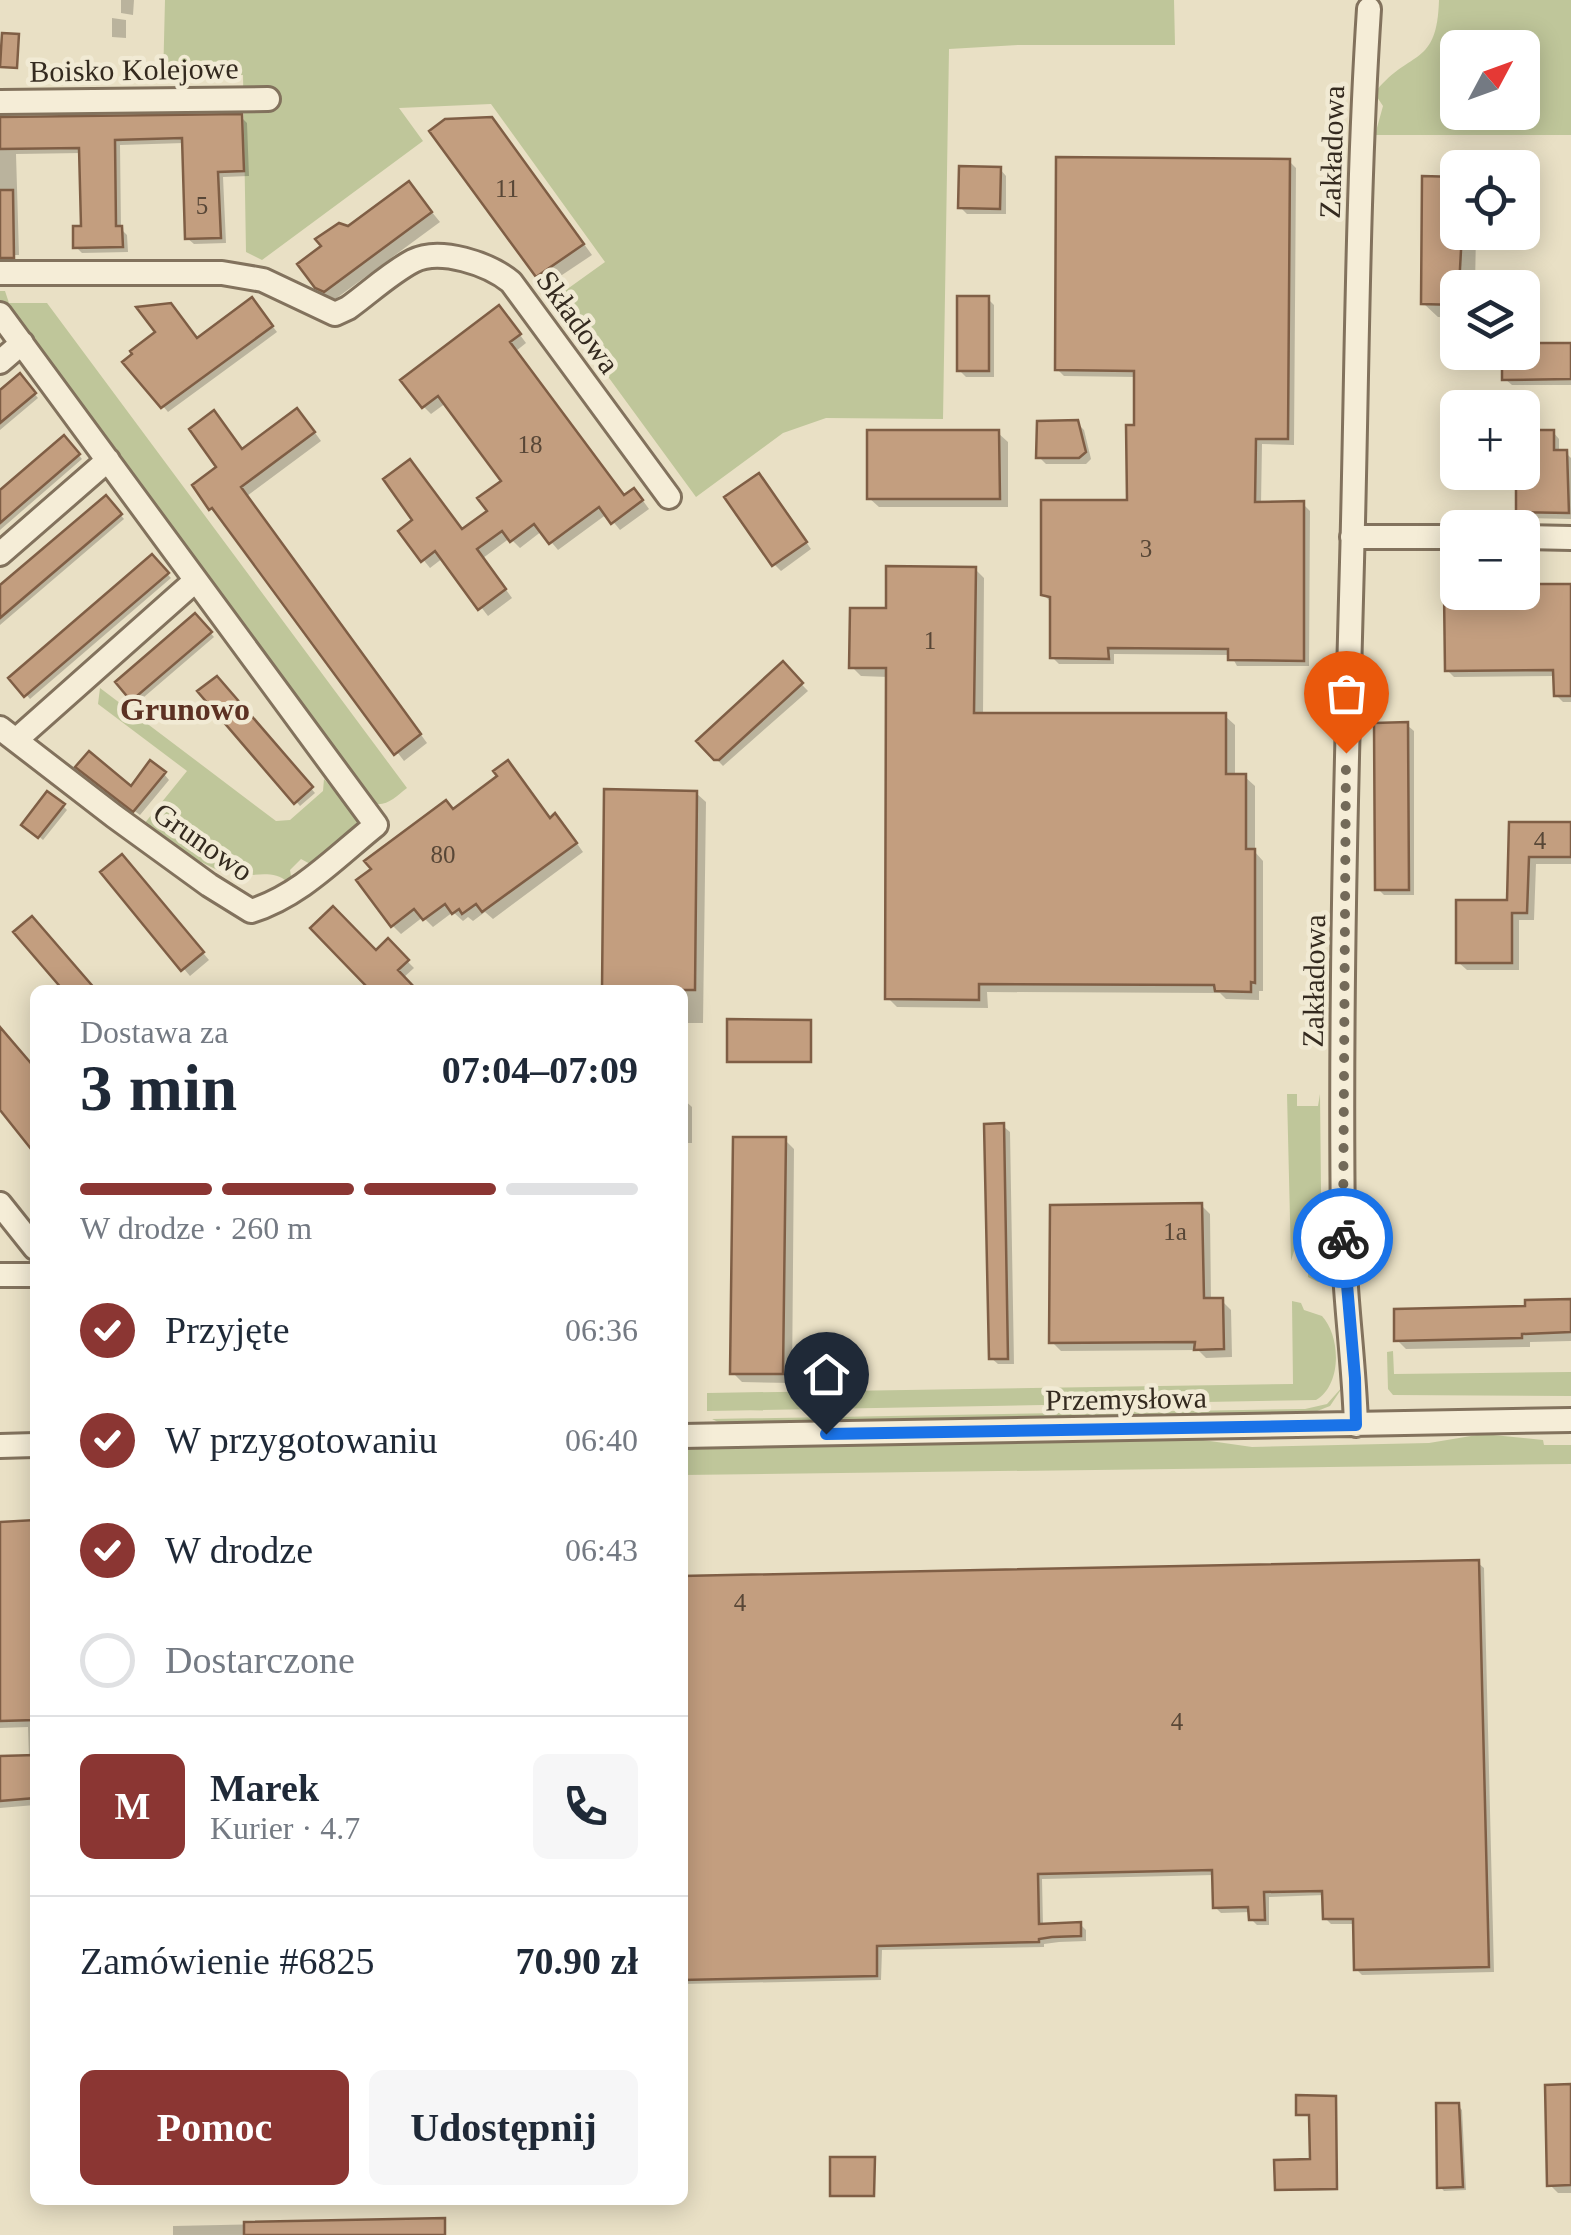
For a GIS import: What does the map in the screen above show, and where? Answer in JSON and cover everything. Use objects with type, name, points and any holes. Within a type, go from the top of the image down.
[{"type":"street","name":"Zakładowa","points":[[1356,1425],[1342,1228],[1347,682],[1368,9]]},
{"type":"street","name":"Boisko Kolejowe","points":[[0,102],[268,99]]},
{"type":"street","name":"Składowa","points":[[0,273],[222,273],[253,277],[335,314],[416,259],[470,260],[511,282],[669,497]]},
{"type":"street","points":[[0,314],[195,581],[8,734]]},
{"type":"street","points":[[0,362],[22,343]]},
{"type":"street","points":[[0,554],[108,460]]},
{"type":"street","points":[[1352,537],[1440,537]]},
{"type":"street","points":[[1540,537],[1571,538]]},
{"type":"street","name":"Grunowo","points":[[8,734],[209,885],[251,912],[278,903],[294,892],[376,825],[195,581]]},
{"type":"street","points":[[0,1204],[30,1242]]},
{"type":"street","points":[[0,1275],[30,1274]]},
{"type":"street","name":"Przemysłowa","points":[[688,1436],[1571,1420]]},
{"type":"street","points":[[0,1446],[30,1445]]},
{"type":"green space","points":[[165,0],[1174,0],[1175,45],[949,49],[943,419],[826,418],[783,433],[696,497],[552,300],[605,262],[491,104],[399,108],[423,141],[262,260],[246,252],[243,75],[163,81]]},
{"type":"green space","points":[[1439,0],[1571,0],[1571,135],[1375,135],[1383,106],[1377,90],[1420,55],[1433,37]]},
{"type":"green space","points":[[0,291],[5,291],[9,303],[47,303],[407,788],[398,796],[384,803],[367,801],[0,302]]},
{"type":"green space","points":[[100,688],[276,821],[290,820],[323,791],[324,779],[361,822],[314,866],[301,859],[290,870],[287,882],[270,875],[235,875],[200,861],[144,824],[187,771],[98,704]]},
{"type":"green space","points":[[1287,1094],[1297,1094],[1297,1106],[1318,1106],[1320,1094],[1322,1281],[1318,1282],[1308,1277],[1308,1249],[1295,1248],[1291,1261]]},
{"type":"green space","points":[[1292,1301],[1322,1316],[1333,1336],[1336,1360],[1331,1384],[1316,1400],[707,1411],[707,1393],[1293,1384]]},
{"type":"green space","points":[[1393,1351],[1394,1374],[1571,1372],[1571,1396],[1393,1395],[1388,1389],[1387,1352]]},
{"type":"green space","points":[[1344,1385],[1330,1406],[1307,1415],[724,1425],[712,1419],[1305,1409],[1327,1404]]},
{"type":"green space","points":[[1483,1434],[1543,1440],[1544,1445],[1571,1445],[1571,1464],[688,1475],[688,1447],[1189,1438],[1252,1447],[1429,1443]]},
{"type":"building","points":[[2,33],[19,34],[17,68],[0,67]]},
{"type":"building","points":[[242,114],[244,171],[218,172],[221,238],[185,239],[182,138],[115,140],[116,226],[122,226],[123,247],[73,248],[73,226],[81,226],[79,148],[0,149],[0,117]]},
{"type":"building","points":[[492,117],[584,244],[536,277],[429,131],[445,119]]},
{"type":"building","points":[[1056,157],[1290,159],[1288,439],[1256,439],[1255,502],[1304,501],[1304,661],[1228,660],[1228,649],[1108,648],[1109,659],[1050,658],[1050,597],[1041,595],[1041,500],[1127,500],[1126,425],[1134,425],[1134,371],[1055,370]]},
{"type":"building","points":[[959,166],[1001,167],[1000,209],[958,208]]},
{"type":"building","points":[[1422,176],[1440,176],[1440,250],[1461,250],[1460,270],[1440,270],[1440,305],[1421,304]]},
{"type":"building","points":[[409,181],[432,212],[324,292],[315,288],[297,264],[321,246],[315,239],[339,223],[348,226]]},
{"type":"building","points":[[0,190],[13,190],[14,258],[0,258]]},
{"type":"building","points":[[957,296],[989,296],[989,371],[957,371]]},
{"type":"building","points":[[252,297],[273,326],[161,408],[122,362],[155,332],[136,307],[171,303],[197,338]]},
{"type":"building","points":[[499,305],[521,334],[510,342],[624,495],[634,488],[643,500],[611,524],[599,507],[549,544],[534,524],[510,542],[502,531],[477,549],[506,589],[478,610],[435,551],[421,562],[398,531],[412,520],[383,479],[410,459],[462,529],[487,511],[477,498],[501,481],[438,396],[422,408],[400,380]]},
{"type":"building","points":[[1540,343],[1571,343],[1571,379],[1502,380],[1502,370],[1540,370]]},
{"type":"building","points":[[20,373],[36,393],[0,423],[0,390]]},
{"type":"building","points":[[297,408],[315,432],[241,487],[421,734],[394,755],[192,485],[216,467],[189,429],[214,410],[242,449]]},
{"type":"building","points":[[1078,420],[1086,452],[1079,458],[1036,458],[1037,421]]},
{"type":"building","points":[[867,430],[999,430],[1000,499],[867,499]]},
{"type":"building","points":[[1540,430],[1554,430],[1554,450],[1567,450],[1569,513],[1516,510],[1516,490],[1540,490]]},
{"type":"building","points":[[64,435],[80,454],[0,523],[0,490]]},
{"type":"building","points":[[759,473],[807,542],[772,566],[724,497]]},
{"type":"building","points":[[106,495],[122,514],[0,618],[0,585]]},
{"type":"building","points":[[152,554],[169,573],[24,697],[8,678]]},
{"type":"building","points":[[886,566],[976,567],[974,713],[1226,713],[1226,774],[1246,774],[1246,849],[1255,849],[1255,983],[1251,982],[1251,992],[1215,991],[1214,985],[979,984],[979,1000],[885,999],[886,668],[849,668],[850,608],[886,608]]},
{"type":"building","points":[[1540,584],[1571,584],[1571,696],[1554,696],[1553,670],[1445,671],[1444,610],[1540,610]]},
{"type":"building","points":[[195,613],[212,632],[131,701],[115,682]]},
{"type":"building","points":[[783,661],[803,683],[719,760],[714,760],[696,741]]},
{"type":"building","points":[[217,676],[313,787],[294,804],[197,691]]},
{"type":"building","points":[[1408,722],[1409,890],[1375,890],[1374,723]]},
{"type":"building","points":[[89,751],[131,786],[150,760],[166,772],[133,812],[75,767]]},
{"type":"building","points":[[508,760],[550,818],[555,813],[577,843],[482,912],[476,904],[462,914],[459,909],[452,914],[445,904],[423,920],[414,909],[391,927],[356,880],[371,869],[364,861],[446,800],[453,809],[497,776],[493,771]]},
{"type":"building","points":[[604,789],[697,791],[695,990],[688,990],[688,985],[602,985]]},
{"type":"building","points":[[47,791],[65,804],[38,838],[21,825]]},
{"type":"building","points":[[1509,822],[1571,822],[1571,857],[1529,857],[1527,913],[1512,913],[1512,963],[1456,963],[1456,900],[1507,900]]},
{"type":"building","points":[[122,854],[204,952],[181,971],[100,872]]},
{"type":"building","points":[[333,906],[376,950],[388,938],[409,960],[398,970],[412,985],[365,985],[310,928]]},
{"type":"building","points":[[32,916],[92,985],[59,985],[13,932]]},
{"type":"building","points":[[727,1019],[811,1020],[811,1062],[727,1062]]},
{"type":"building","points":[[0,1027],[30,1062],[30,1148],[0,1110]]},
{"type":"building","points":[[1004,1123],[1008,1359],[989,1359],[984,1124]]},
{"type":"building","points":[[733,1137],[786,1137],[783,1374],[730,1374]]},
{"type":"building","points":[[1202,1203],[1204,1298],[1223,1298],[1224,1349],[1194,1350],[1195,1342],[1049,1343],[1050,1205]]},
{"type":"building","points":[[1571,1299],[1571,1332],[1522,1334],[1522,1338],[1394,1341],[1394,1309],[1525,1306],[1525,1300]]},
{"type":"building","points":[[30,1520],[30,1720],[0,1721],[0,1522]]},
{"type":"building","points":[[1479,1560],[1489,1967],[1354,1970],[1353,1919],[1323,1919],[1322,1891],[1264,1892],[1265,1920],[1249,1920],[1248,1907],[1213,1908],[1212,1870],[1038,1874],[1039,1924],[1081,1922],[1081,1936],[1052,1937],[1039,1942],[877,1946],[877,1976],[688,1980],[688,1576]]},
{"type":"building","points":[[30,1755],[30,1798],[0,1801],[0,1756]]},
{"type":"building","points":[[1571,2084],[1571,2185],[1547,2186],[1545,2085]]},
{"type":"building","points":[[1296,2095],[1336,2096],[1337,2189],[1275,2190],[1274,2160],[1310,2159],[1309,2115],[1296,2115]]},
{"type":"building","points":[[1436,2103],[1459,2103],[1463,2187],[1437,2188]]},
{"type":"building","points":[[830,2157],[875,2157],[874,2196],[830,2196]]},
{"type":"building","points":[[445,2218],[445,2235],[244,2235],[244,2222]]},
{"type":"way so far","points":[[1343,1238],[1346,753]]},
{"type":"district","name":"Grunowo","points":[[185,709]]},
{"type":"route","points":[[826,1434],[1356,1425],[1343,1238]]}]
